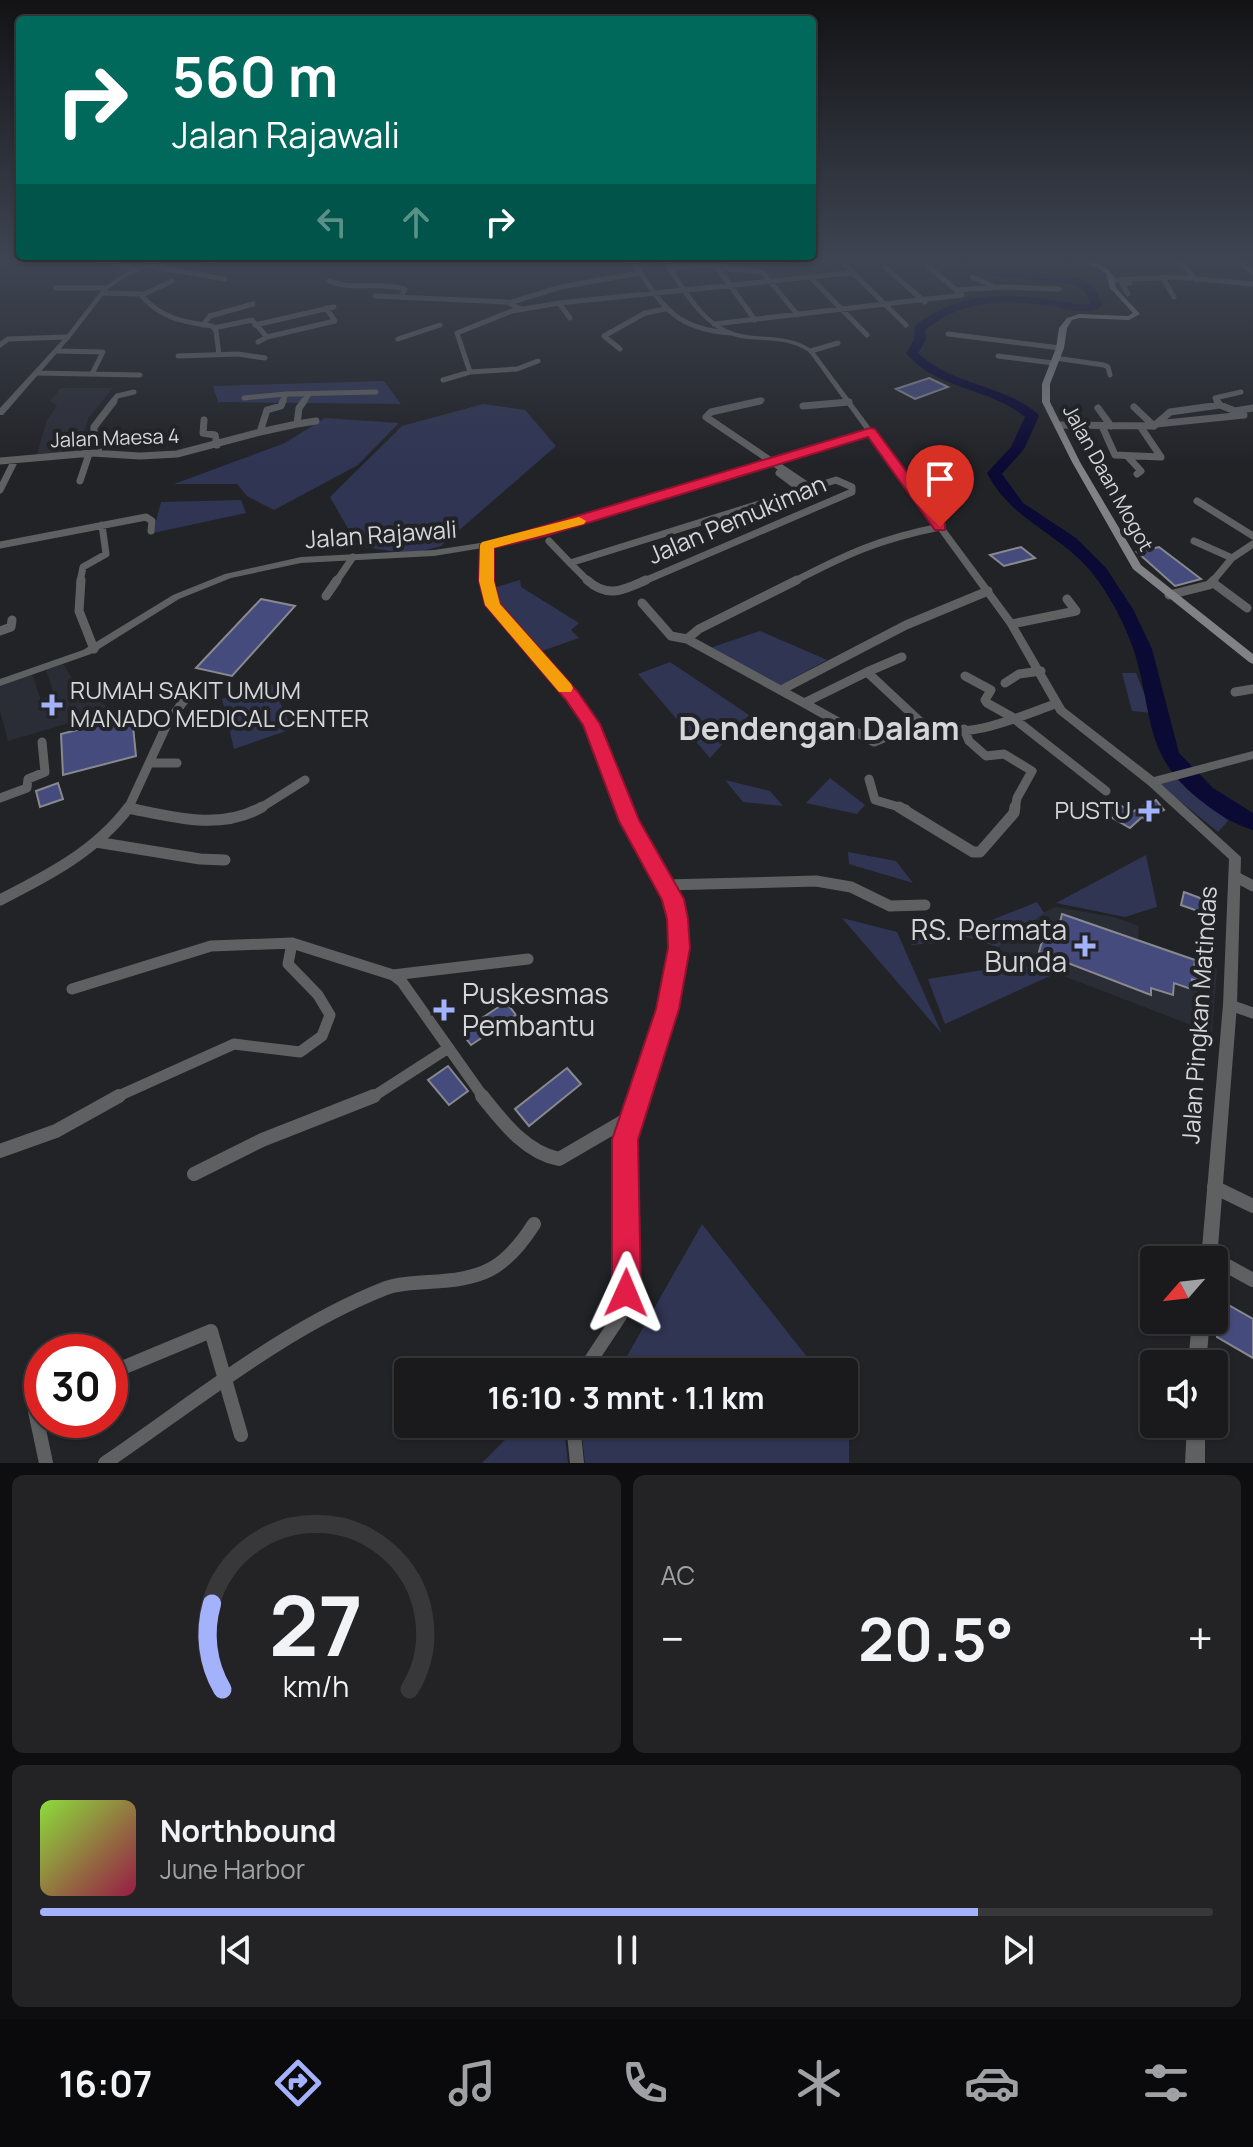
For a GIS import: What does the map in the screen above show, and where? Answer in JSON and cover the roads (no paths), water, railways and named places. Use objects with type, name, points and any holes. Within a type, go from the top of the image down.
[{"type":"main road","name":"Jalan Daan Mogot","points":[[1063,328],[1045,396],[1076,462],[1100,499],[1131,558],[1148,578],[1253,660]]},
{"type":"street","points":[[2,408],[75,328]]},
{"type":"street","points":[[214,328],[219,355]]},
{"type":"street","points":[[258,328],[267,337]]},
{"type":"street","points":[[258,342],[304,328]]},
{"type":"street","points":[[398,339],[430,328]]},
{"type":"street","points":[[447,328],[458,331],[466,328]]},
{"type":"street","points":[[618,328],[604,336],[620,349]]},
{"type":"street","points":[[690,328],[791,341],[811,351],[838,343]]},
{"type":"street","points":[[722,328],[730,333]]},
{"type":"street","points":[[860,328],[867,335]]},
{"type":"street","points":[[458,331],[470,372]]},
{"type":"street","points":[[948,334],[1060,348]]},
{"type":"street","points":[[0,345],[8,339],[68,337]]},
{"type":"street","points":[[56,351],[103,352],[92,374]]},
{"type":"street","name":"Jalan Pingkan Matindas","points":[[811,351],[1012,624],[1041,671],[1055,704],[1152,782],[1235,857],[1230,1005],[1222,1033],[1210,1246]]},
{"type":"street","points":[[178,356],[265,358]]},
{"type":"street","points":[[998,356],[1104,365],[1110,375]]},
{"type":"street","points":[[443,380],[470,372],[517,369],[538,361]]},
{"type":"street","points":[[36,373],[140,375]]},
{"type":"street","points":[[98,453],[100,442],[94,437],[94,427],[117,396],[134,392]]},
{"type":"street","points":[[244,398],[376,392]]},
{"type":"street","points":[[1220,405],[1215,398],[1241,392]]},
{"type":"street","points":[[260,432],[267,410],[281,406],[286,394]]},
{"type":"street","points":[[297,424],[299,408],[309,394]]},
{"type":"street","points":[[762,400],[711,412],[706,417],[807,490]]},
{"type":"street","points":[[803,406],[849,402]]},
{"type":"street","points":[[1155,425],[1170,412],[1220,405],[1235,411],[1253,411]]},
{"type":"street","points":[[1134,407],[1155,425]]},
{"type":"street","points":[[1098,408],[1111,426]]},
{"type":"street","points":[[1060,425],[1175,425],[1253,411]]},
{"type":"street","points":[[204,420],[203,433],[215,435],[217,445]]},
{"type":"street","name":"Jalan Maesa 4","points":[[0,461],[98,453],[163,455],[316,421]]},
{"type":"street","points":[[1102,426],[1115,455],[1129,458],[1163,456],[1140,426]]},
{"type":"street","name":"Jalan Rajawali","points":[[0,683],[94,649],[176,597],[198,587],[277,564],[434,553],[487,545],[540,533],[870,432]]},
{"type":"street","points":[[80,481],[89,454]]},
{"type":"street","points":[[1129,458],[1141,471],[1137,474]]},
{"type":"street","points":[[0,490],[15,460]]},
{"type":"street","name":"Jalan Pemukiman","points":[[836,480],[853,490],[615,593],[599,591],[570,563],[807,490],[836,480]]},
{"type":"street","points":[[1197,501],[1253,536]]},
{"type":"street","points":[[136,519],[137,509]]},
{"type":"street","points":[[0,545],[149,517],[151,531]]},
{"type":"street","points":[[94,649],[79,611],[81,571],[106,554],[102,525]]},
{"type":"street","points":[[687,639],[699,629],[863,546],[940,527]]},
{"type":"street","points":[[549,541],[570,563]]},
{"type":"street","points":[[1194,541],[1232,558]]},
{"type":"street","points":[[1169,595],[1206,586],[1232,558],[1253,544]]},
{"type":"street","points":[[487,545],[487,581],[493,605],[572,696],[591,724],[640,845],[673,899],[677,919],[675,974],[658,1043],[625,1140],[626,1293],[620,1316],[592,1358]]},
{"type":"street","points":[[326,596],[353,557]]},
{"type":"street","points":[[1212,582],[1247,608]]},
{"type":"street","points":[[781,690],[906,625],[988,591]]},
{"type":"street","points":[[1012,624],[1076,611],[1067,599]]},
{"type":"street","points":[[642,603],[671,636],[687,639],[874,742],[921,722]]},
{"type":"street","points":[[0,631],[11,627],[12,620]]},
{"type":"street","points":[[804,703],[902,657]]},
{"type":"street","points":[[1005,683],[1022,672],[1041,671]]},
{"type":"street","points":[[867,672],[934,731],[964,729],[1055,704]]},
{"type":"street","points":[[965,676],[988,687],[991,693],[986,698],[987,703],[1012,717],[1106,791]]},
{"type":"street","points":[[1235,692],[1253,689]]},
{"type":"street","points":[[0,900],[60,868],[96,842],[128,808],[168,723],[186,698]]},
{"type":"street","points":[[869,779],[875,800],[906,809],[979,853],[1014,813],[1017,798],[1032,771],[1004,754],[986,756],[969,741],[964,729]]},
{"type":"street","points":[[0,798],[27,788],[28,779],[45,772],[42,742]]},
{"type":"street","points":[[1152,782],[1253,755]]},
{"type":"street","points":[[150,763],[177,763]]},
{"type":"street","points":[[128,808],[183,819],[229,820],[249,813],[305,780]]},
{"type":"street","points":[[96,842],[200,859],[225,860]]},
{"type":"street","points":[[1236,877],[1253,886]]},
{"type":"street","points":[[665,885],[816,881],[851,887],[890,906],[925,905]]},
{"type":"street","points":[[72,989],[211,946],[292,943],[393,975],[402,982],[447,1049],[508,1128],[548,1159],[559,1159],[631,1117]]},
{"type":"street","points":[[0,1151],[56,1131],[111,1099],[234,1044],[246,1043],[284,1054],[309,1049],[326,1032],[330,1015],[318,995],[288,964],[292,943]]},
{"type":"street","points":[[393,975],[528,959]]},
{"type":"street","points":[[1230,1005],[1253,1013]]},
{"type":"street","points":[[194,1174],[262,1140],[369,1099],[447,1049]]},
{"type":"street","points":[[1214,1187],[1253,1206]]},
{"type":"street","points":[[105,1463],[328,1317],[390,1287],[474,1278],[503,1264],[517,1252],[534,1224]]},
{"type":"street","points":[[1228,1268],[1253,1280]]},
{"type":"street","points":[[128,1366],[211,1331],[241,1435]]},
{"type":"street","points":[[41,1438],[46,1463]]},
{"type":"street","points":[[573,1438],[577,1463]]},
{"type":"street","points":[[1195,1463],[1196,1438]]},
{"type":"waterway","points":[[920,328],[920,340],[912,353],[923,365],[953,380],[1003,396],[1032,416],[1017,449],[994,473],[1001,487],[1018,506],[1081,550],[1100,571],[1137,635],[1169,753],[1183,773],[1206,793],[1253,822]]},
{"type":"place","name":"RUMAH SAKIT UMUM MANADO MEDICAL CENTER","points":[[52,705]]},
{"type":"place","name":"PUSTU","points":[[1149,811]]},
{"type":"place","name":"RS. Permata Bunda","points":[[1085,946]]},
{"type":"place","name":"Puskesmas Pembantu","points":[[444,1010]]},
{"type":"district","name":"Dendengan Dalam","points":[[819,729]]}]
